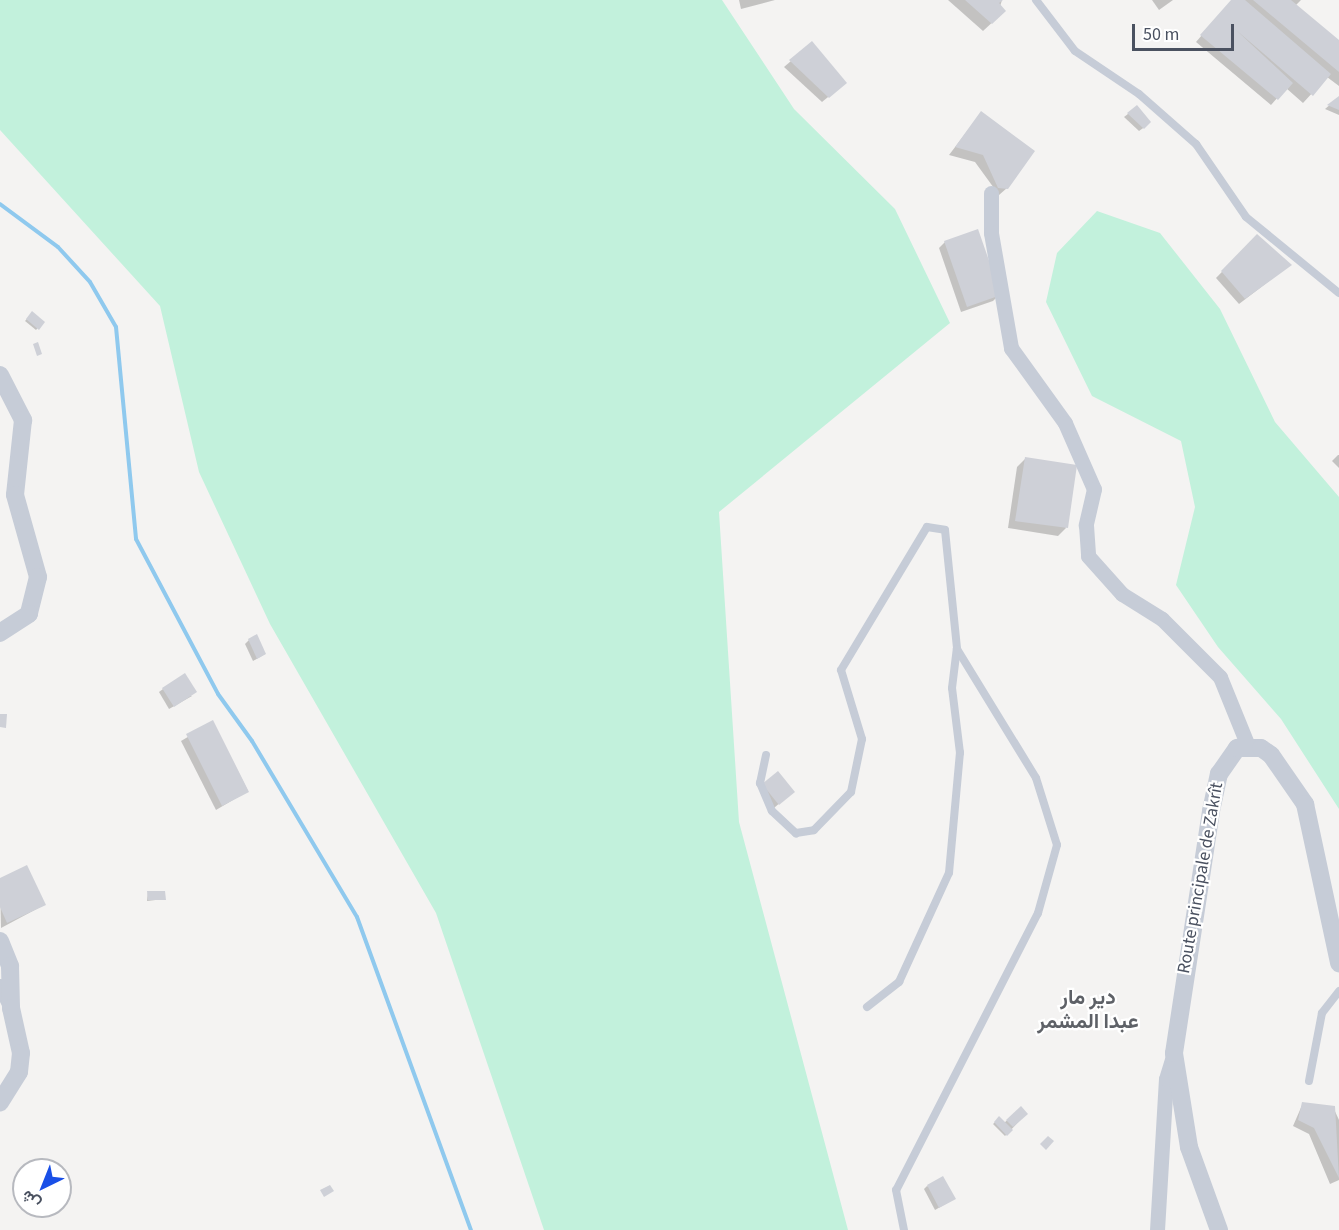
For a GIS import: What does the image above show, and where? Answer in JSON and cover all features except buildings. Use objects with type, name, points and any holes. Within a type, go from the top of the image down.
[{"type":"street","points":[[991,193],[991,233],[1011,348],[1065,423],[1089,472],[1094,498],[1086,525],[1088,556],[1122,594],[1162,619],[1220,677],[1248,746],[1280,763],[1305,804],[1339,963]]},
{"type":"street","points":[[0,375],[22,420],[15,495],[38,577],[29,614],[0,633]]},
{"type":"street","name":"Route principale de Zakrît","points":[[1219,1230],[1189,1147],[1174,1053],[1219,774],[1230,753],[1248,746]]},
{"type":"street","points":[[0,941],[10,966],[11,1008],[21,1053],[19,1072],[0,1102]]},
{"type":"street","points":[[0,986],[11,1008]]},
{"type":"street","points":[[1157,1230],[1166,1079],[1174,1053]]},
{"type":"lane","points":[[1036,0],[1075,51],[1189,137],[1246,217],[1339,293]]},
{"type":"lane","points":[[766,754],[760,783],[772,811],[796,833],[814,830],[851,792],[862,739],[840,670],[927,527],[945,530],[957,649],[952,688],[960,753],[950,873],[899,982],[867,1007]]},
{"type":"lane","points":[[904,1230],[896,1190],[1038,914],[1057,845],[1036,778],[957,649]]},
{"type":"lane","points":[[1309,1082],[1322,1013],[1339,991]]},
{"type":"green space","points":[[0,0],[722,0],[794,109],[895,209],[950,323],[719,512],[739,822],[848,1230],[544,1230],[436,913],[270,624],[199,472],[160,306],[0,130]]},
{"type":"green space","points":[[1097,211],[1160,233],[1220,309],[1275,422],[1339,497],[1339,809],[1281,719],[1218,647],[1176,585],[1195,507],[1181,441],[1092,396],[1046,302],[1057,253]]},
{"type":"waterway","points":[[0,204],[58,247],[90,282],[116,327],[136,539],[218,694],[252,741],[357,917],[471,1230]]},
{"type":"district","name":"دير مار عبدا المشمر","points":[[1088,1009]]}]
